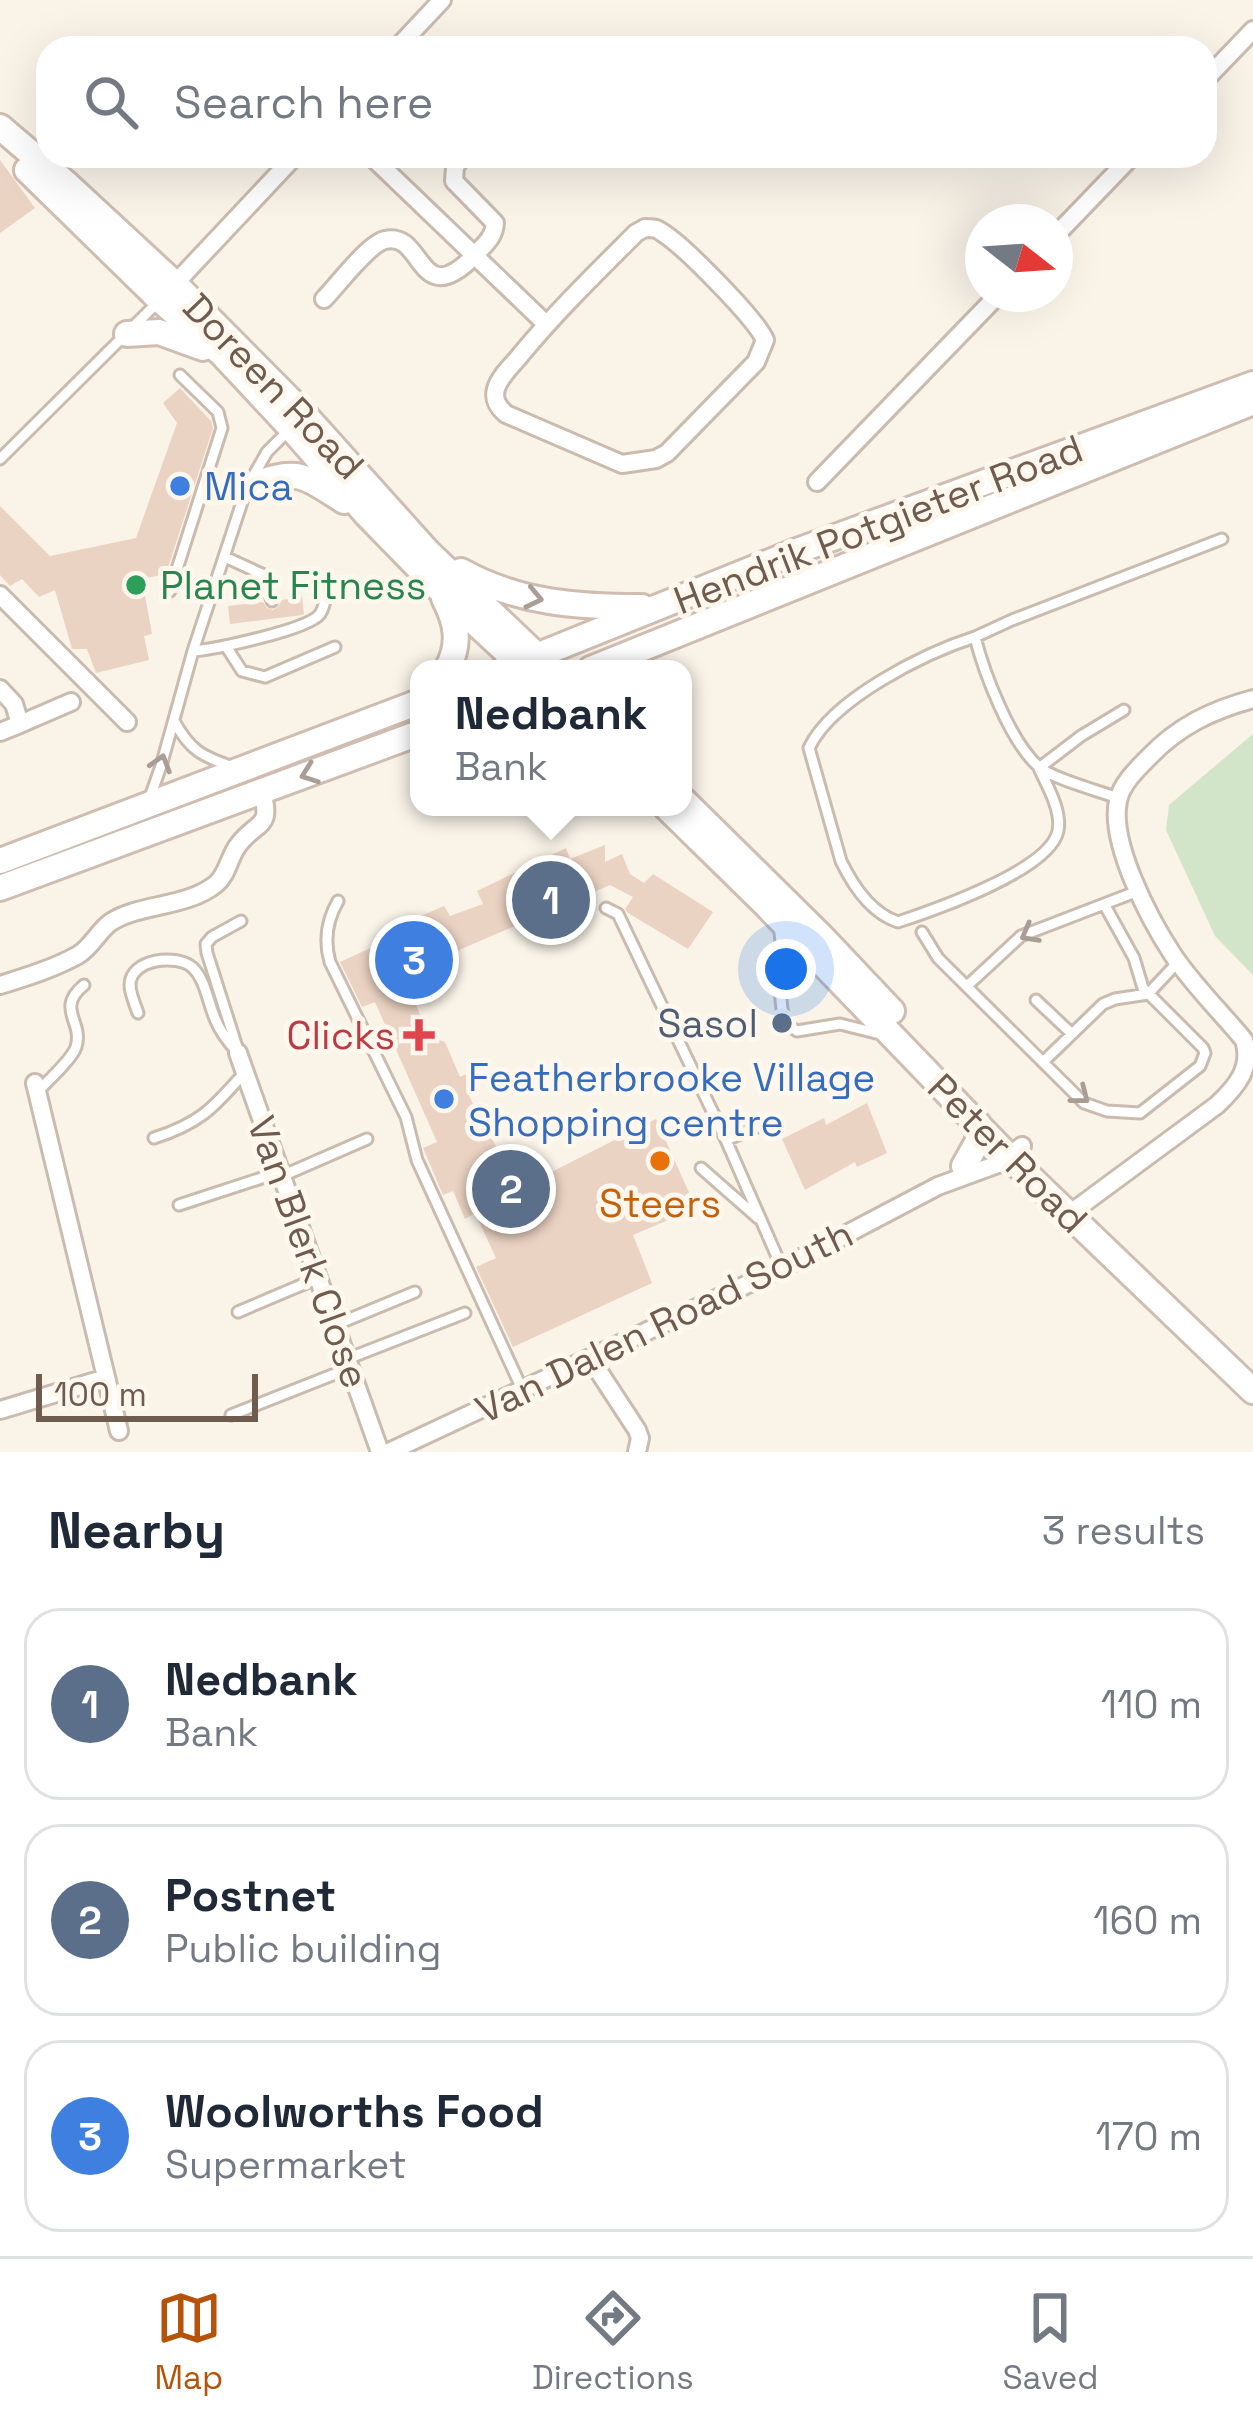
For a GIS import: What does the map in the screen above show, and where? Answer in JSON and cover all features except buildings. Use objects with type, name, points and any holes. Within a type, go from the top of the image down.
[{"type":"main road","name":"Doreen Road","points":[[2,138],[36,162]]},
{"type":"main road","name":"Doreen Road","points":[[45,168],[68,184],[222,354],[298,421],[367,515],[442,592],[521,660]]},
{"type":"main road","name":"Doreen Road","points":[[168,292],[428,552],[523,660]]},
{"type":"main road","points":[[127,334],[158,332],[222,354]]},
{"type":"main road","name":"Hendrik Potgieter Road","points":[[538,660],[797,551],[1253,384]]},
{"type":"main road","name":"Hendrik Potgieter Road","points":[[614,660],[1253,402]]},
{"type":"main road","points":[[247,487],[284,474],[305,476],[367,515]]},
{"type":"main road","points":[[428,552],[472,577],[524,597],[571,605],[658,607]]},
{"type":"main road","points":[[442,592],[457,634],[452,660]]},
{"type":"main road","points":[[636,660],[700,627]]},
{"type":"main road","points":[[0,861],[410,704]]},
{"type":"main road","points":[[0,888],[410,737]]},
{"type":"main road","name":"Peter Road","points":[[692,809],[860,976],[1010,1145],[1253,1391]]},
{"type":"main road","name":"Peter Road","points":[[675,816],[978,1124],[1010,1145]]},
{"type":"main road","points":[[964,1166],[978,1141],[978,1124]]},
{"type":"main road","name":"Peter Road","points":[[1075,1210],[1253,1371]]},
{"type":"street","points":[[408,36],[442,0]]},
{"type":"street","points":[[1217,68],[1253,30]]},
{"type":"street","points":[[168,292],[284,168]]},
{"type":"street","points":[[383,168],[545,324]]},
{"type":"street","points":[[324,299],[383,240],[404,245],[436,276],[454,275],[474,256],[490,239],[495,223],[454,181],[455,168]]},
{"type":"street","points":[[1073,217],[1120,168]]},
{"type":"street","points":[[645,228],[656,229],[677,244],[754,322],[765,340],[756,362],[667,453],[622,464],[498,407],[496,387],[545,324],[645,228]]},
{"type":"street","points":[[817,482],[982,312]]},
{"type":"street","points":[[0,595],[127,722]]},
{"type":"street","points":[[0,688],[17,710],[20,724]]},
{"type":"street","points":[[1075,1210],[1216,1105],[1242,1076],[1247,1059],[1244,1040],[1178,962],[1139,890],[1122,848],[1118,798],[1131,777],[1188,724],[1253,699]]},
{"type":"street","points":[[0,732],[71,702]]},
{"type":"street","points":[[0,986],[82,953],[109,924],[128,914],[166,907],[217,884],[238,845],[267,818],[262,791]]},
{"type":"street","name":"Van Blerk Close","points":[[238,1052],[334,1325],[385,1452]]},
{"type":"street","points":[[36,1088],[119,1431]]},
{"type":"street","name":"Van Dalen Road South","points":[[385,1452],[782,1268],[1010,1145]]},
{"type":"street","name":"Van Dalen Road South","points":[[938,1186],[976,1174],[1010,1145]]},
{"type":"street","points":[[590,1358],[637,1430],[637,1452]]},
{"type":"street","points":[[0,1410],[106,1378]]},
{"type":"lane","points":[[0,460],[168,292]]},
{"type":"lane","points":[[170,591],[223,428],[218,412],[180,375]]},
{"type":"lane","points":[[147,805],[247,487],[267,452],[298,421]]},
{"type":"lane","points":[[975,637],[992,686],[1056,808],[1056,836],[1035,860],[1010,877],[898,922],[859,892],[841,861],[810,759],[816,733],[839,710],[949,645],[1222,539]]},
{"type":"lane","points":[[225,557],[264,575],[272,601]]},
{"type":"lane","points":[[193,651],[227,648],[314,620],[326,596]]},
{"type":"lane","points":[[273,633],[274,618]]},
{"type":"lane","points":[[227,648],[242,671],[266,677],[335,647]]},
{"type":"lane","points":[[1039,768],[1124,710]]},
{"type":"lane","points":[[174,721],[195,751],[242,770]]},
{"type":"lane","points":[[1039,768],[1118,798]]},
{"type":"lane","points":[[967,986],[1021,936],[1139,890]]},
{"type":"lane","points":[[338,901],[328,924],[330,962],[406,1117],[417,1160],[522,1389]]},
{"type":"lane","points":[[922,932],[938,958],[1084,1103],[1130,1114],[1148,1108],[1200,1066],[1204,1053],[1141,984],[1134,958],[1104,904]]},
{"type":"lane","points":[[606,908],[618,914],[782,1268]]},
{"type":"lane","points":[[775,914],[782,940],[780,1001],[786,1024],[797,1031],[827,1024],[865,1028],[916,1058]]},
{"type":"lane","points":[[238,1052],[206,944],[241,922]]},
{"type":"lane","points":[[138,1013],[131,977],[160,959],[180,960],[191,965],[200,978],[217,1023],[238,1052]]},
{"type":"lane","points":[[1043,1062],[1108,1000],[1148,994],[1178,962]]},
{"type":"lane","points":[[36,1088],[74,1051],[70,1004],[84,985]]},
{"type":"lane","points":[[1036,1000],[1072,1034]]},
{"type":"lane","points":[[154,1138],[196,1121],[244,1072]]},
{"type":"lane","points":[[726,1140],[757,1127]]},
{"type":"lane","points":[[178,1205],[281,1174],[368,1139]]},
{"type":"lane","points":[[701,1168],[762,1221]]},
{"type":"lane","points":[[238,1312],[318,1278]]},
{"type":"lane","points":[[334,1325],[415,1292]]},
{"type":"lane","points":[[230,1415],[465,1313]]},
{"type":"green space","points":[[1253,734],[1253,975],[1215,936],[1166,830],[1169,805]]},
{"type":"place","name":"Mica","points":[[180,486]]},
{"type":"place","name":"Planet Fitness","points":[[136,585]]},
{"type":"place","name":"Nedbank","points":[[551,900]]},
{"type":"place","name":"Woolworths Food","points":[[414,960]]},
{"type":"place","name":"Sasol","points":[[782,1023]]},
{"type":"place","name":"Clicks","points":[[419,1035]]},
{"type":"place","name":"Featherbrooke Village Shopping centre","points":[[444,1099]]},
{"type":"place","name":"Steers","points":[[660,1161]]},
{"type":"place","name":"Postnet","points":[[511,1189]]}]
